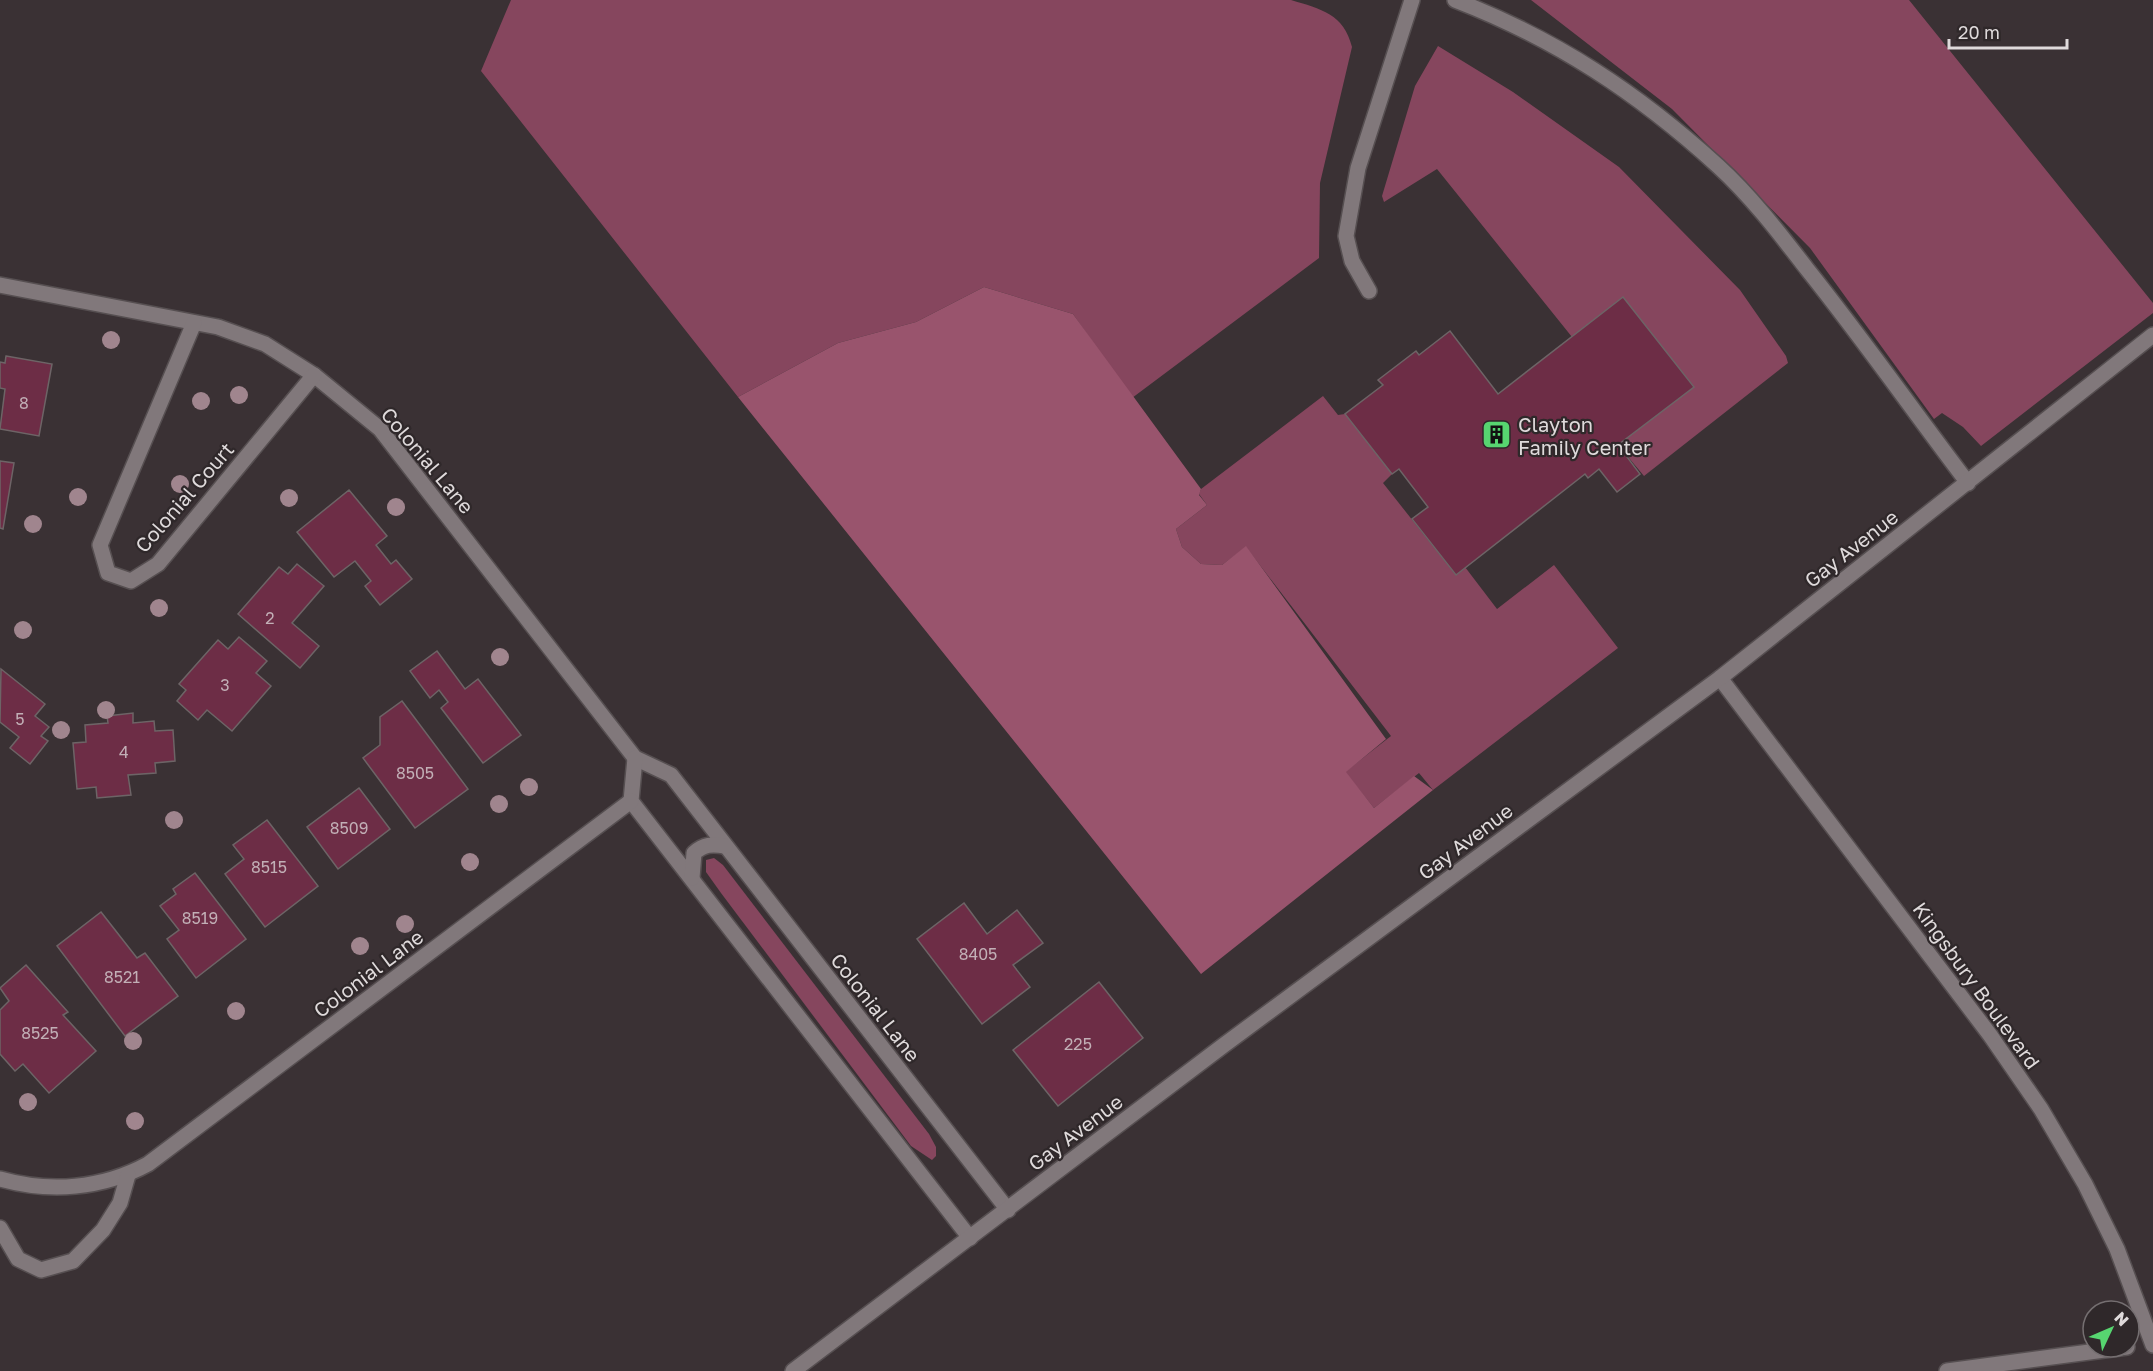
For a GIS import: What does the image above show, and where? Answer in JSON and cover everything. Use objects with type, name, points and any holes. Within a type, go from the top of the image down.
[{"type":"street","points":[[1369,291],[1352,261],[1346,237],[1358,168],[1412,0]]},
{"type":"street","points":[[1455,0],[1493,15],[1566,51],[1643,103],[1720,167],[1782,236],[1968,483]]},
{"type":"street","name":"Colonial Lane","points":[[0,285],[218,327],[265,344],[314,375],[380,429],[635,758],[671,775],[1008,1210]]},
{"type":"street","name":"Colonial Court","points":[[194,323],[100,545],[108,573],[131,581],[158,564],[314,375]]},
{"type":"street","name":"Gay Avenue","points":[[793,1371],[1224,1045],[1720,678],[2153,335]]},
{"type":"street","name":"Kingsbury Boulevard","points":[[1720,678],[1990,1035],[2041,1109],[2085,1184],[2117,1249],[2153,1344]]},
{"type":"street","points":[[635,758],[632,801],[970,1238]]},
{"type":"street","name":"Colonial Lane","points":[[0,1179],[21,1185],[84,1187],[128,1175],[148,1164],[632,801]]},
{"type":"street","points":[[692,878],[694,853],[701,846],[712,844],[725,846]]},
{"type":"street","points":[[0,1228],[18,1259],[41,1270],[72,1261],[103,1230],[120,1203],[128,1175]]},
{"type":"street","points":[[1947,1371],[2081,1353]]},
{"type":"shaded area","points":[[511,0],[1291,0],[1302,3],[1330,14],[1337,20],[1348,36],[1352,47],[1320,183],[1319,258],[1132,398],[1073,314],[984,287],[916,322],[838,343],[738,397],[481,71]]},
{"type":"shaded area","points":[[1531,0],[1909,0],[2153,303],[2153,313],[1981,446],[1963,427],[1942,413],[1934,419],[1810,248],[1672,109]]},
{"type":"shaded area","points":[[1438,46],[1513,92],[1619,167],[1740,290],[1786,356],[1788,363],[1644,476],[1618,445],[1693,387],[1623,297],[1572,337],[1437,169],[1384,202],[1382,196],[1415,86]]},
{"type":"shaded area","points":[[984,287],[1073,314],[1201,489],[1199,495],[1207,505],[1176,529],[1182,547],[1201,564],[1222,565],[1246,546],[1386,739],[1346,772],[1374,808],[1414,776],[1433,790],[1201,974],[738,397],[838,343],[916,322]]},
{"type":"shaded area","points":[[1323,396],[1338,415],[1345,414],[1392,474],[1383,483],[1455,574],[1465,567],[1497,609],[1554,565],[1618,648],[1433,790],[1419,773],[1374,808],[1345,772],[1391,736],[1246,547],[1222,565],[1201,564],[1182,547],[1176,529],[1207,505],[1199,494],[1201,489]]},
{"type":"shaded area","points":[[714,858],[723,865],[929,1134],[936,1147],[936,1156],[932,1160],[911,1146],[721,893],[706,872],[706,860]]},
{"type":"building","name":"Clayton Family Center","points":[[1623,297],[1694,387],[1618,445],[1640,474],[1617,492],[1599,469],[1588,478],[1585,474],[1456,575],[1412,519],[1428,507],[1399,469],[1392,474],[1345,414],[1383,385],[1378,380],[1416,351],[1419,355],[1450,331],[1498,394]]},
{"type":"building","points":[[6,356],[52,364],[39,436],[0,429],[5,389],[0,388],[0,362],[5,363]]},
{"type":"building","points":[[0,461],[14,463],[3,529],[0,528]]},
{"type":"building","points":[[349,490],[387,536],[376,545],[391,564],[396,560],[412,579],[380,605],[365,586],[371,581],[355,561],[334,577],[297,532]]},
{"type":"building","points":[[297,564],[324,586],[292,623],[319,646],[300,668],[238,614],[279,567],[288,574]]},
{"type":"building","points":[[239,637],[267,661],[256,673],[271,686],[232,731],[207,710],[198,720],[177,701],[186,690],[179,684],[218,640],[228,649]]},
{"type":"building","points":[[437,651],[465,689],[478,679],[521,735],[483,763],[441,708],[448,702],[439,690],[430,698],[410,671]]},
{"type":"building","points":[[1,669],[45,704],[35,716],[49,727],[41,736],[48,741],[30,764],[10,748],[19,737],[0,722]]},
{"type":"building","points":[[402,701],[468,789],[415,828],[363,758],[380,745],[380,717]]},
{"type":"building","points":[[133,713],[133,723],[154,721],[155,731],[173,730],[175,761],[155,763],[156,773],[128,775],[131,795],[97,798],[96,787],[77,789],[73,743],[86,742],[85,725],[108,723],[107,716]]},
{"type":"building","points":[[359,788],[390,829],[338,869],[307,827]]},
{"type":"building","points":[[267,820],[318,886],[265,927],[225,874],[244,859],[233,845]]},
{"type":"building","points":[[195,873],[246,939],[196,978],[167,939],[179,930],[160,906],[176,894],[173,889]]},
{"type":"building","points":[[964,903],[987,934],[1017,910],[1043,943],[1013,965],[1030,987],[982,1024],[917,939]]},
{"type":"building","points":[[101,912],[137,958],[145,953],[178,996],[125,1036],[57,946]]},
{"type":"building","points":[[26,965],[68,1012],[63,1015],[96,1051],[49,1093],[23,1064],[15,1071],[0,1054],[0,1010],[9,1001],[0,988]]},
{"type":"building","points":[[1099,982],[1143,1038],[1058,1106],[1013,1050]]},
{"type":"place","name":"Clayton Family Center","points":[[1497,435]]}]
